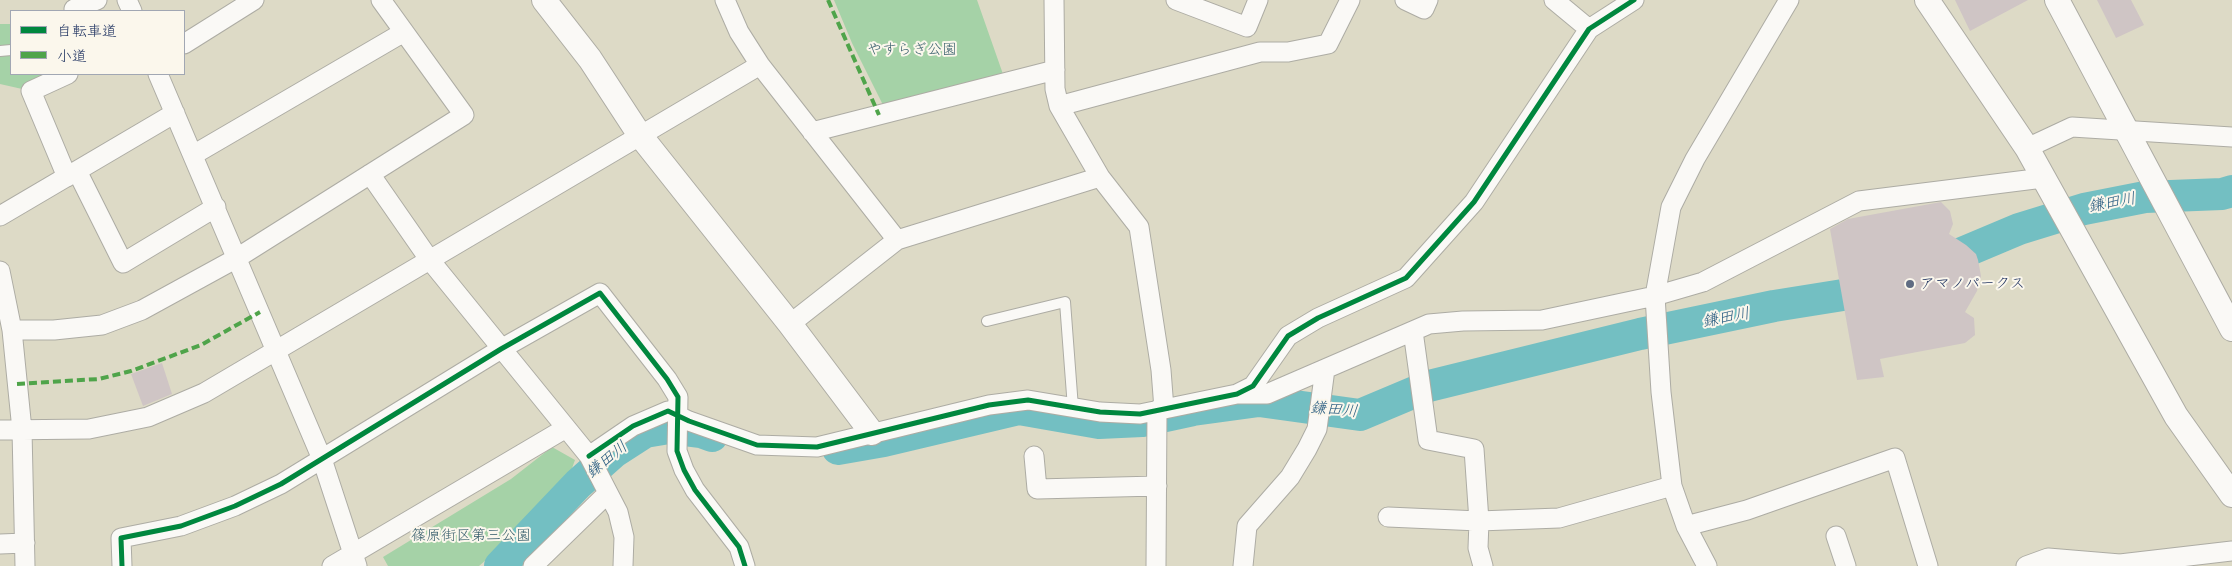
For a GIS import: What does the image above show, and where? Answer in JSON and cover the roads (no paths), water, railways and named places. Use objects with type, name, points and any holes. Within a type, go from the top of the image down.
[{"type":"street","points":[[73,10],[98,0]]},
{"type":"street","points":[[185,43],[254,0]]},
{"type":"street","points":[[12,330],[54,330],[102,324],[142,310],[238,258],[464,115],[381,0]]},
{"type":"street","points":[[544,0],[590,59],[639,134],[790,324],[872,433]]},
{"type":"street","points":[[725,0],[739,32],[760,65],[897,240]]},
{"type":"street","points":[[1054,0],[1055,89],[1059,106],[1100,177],[1139,227],[1161,370],[1156,566]]},
{"type":"street","points":[[1176,0],[1247,27],[1258,0]]},
{"type":"street","points":[[1059,106],[1260,52],[1288,52],[1328,44],[1350,0]]},
{"type":"street","points":[[1405,0],[1424,9],[1428,0]]},
{"type":"street","points":[[1554,0],[1590,28]]},
{"type":"street","points":[[1237,394],[1253,386],[1288,336],[1318,318],[1406,278],[1474,202],[1590,28],[1634,0]]},
{"type":"street","points":[[1707,566],[1686,526],[1672,486],[1661,392],[1655,296],[1671,207],[1695,159],[1789,0]]},
{"type":"street","points":[[1927,0],[2026,148],[2176,416],[2232,495]]},
{"type":"street","points":[[2057,0],[2231,325]]},
{"type":"street","points":[[193,155],[404,32]]},
{"type":"street","points":[[0,430],[89,429],[148,417],[204,393],[639,134],[760,65]]},
{"type":"street","points":[[812,132],[1055,70]]},
{"type":"street","points":[[63,75],[42,79],[31,91],[72,174],[123,263],[216,207]]},
{"type":"street","points":[[158,75],[322,459],[355,560]]},
{"type":"street","points":[[0,216],[175,113]]},
{"type":"street","points":[[2026,148],[2072,127],[2232,137]]},
{"type":"street","points":[[370,174],[429,259],[588,456],[618,512],[624,537],[624,566]]},
{"type":"street","points":[[790,324],[897,240],[1100,177]]},
{"type":"street","points":[[588,456],[633,426],[668,411],[757,445],[817,447],[989,405],[1028,400],[1100,412],[1140,414],[1237,394],[1267,394],[1429,324],[1542,320],[1655,296],[1702,282],[1859,201],[2043,178]]},
{"type":"street","points":[[0,271],[12,330],[22,430],[25,566]]},
{"type":"street","points":[[122,566],[121,538],[181,526],[235,506],[281,484],[501,349],[600,293],[667,379],[678,397],[677,451],[684,470],[694,490],[739,547],[745,566]]},
{"type":"street","points":[[1413,331],[1428,440],[1474,449],[1479,521],[1478,548],[1483,566]]},
{"type":"street","points":[[1243,566],[1247,526],[1290,477],[1317,429],[1325,369]]},
{"type":"street","points":[[332,566],[355,560],[566,428]]},
{"type":"street","points":[[1034,456],[1037,489],[1157,486]]},
{"type":"street","points":[[1686,526],[1747,510],[1895,458],[1928,566]]},
{"type":"street","points":[[1388,517],[1479,521],[1559,518],[1672,486]]},
{"type":"street","points":[[533,566],[608,493]]},
{"type":"street","points":[[1836,536],[1846,566]]},
{"type":"street","points":[[0,544],[25,544]]},
{"type":"street","points":[[2026,566],[2048,558],[2120,564],[2232,551]]},
{"type":"lane","points":[[987,321],[1066,302],[1073,408]]},
{"type":"waterway","name":"鎌田川","points":[[1931,266],[2019,229],[2084,209],[2145,197],[2222,194],[2232,191]]},
{"type":"waterway","name":"鎌田川","points":[[838,449],[884,441],[1019,409],[1099,423],[1142,421],[1193,410],[1259,401],[1360,415],[1429,386],[1640,334],[1774,306],[1868,291],[1883,285]]},
{"type":"waterway","name":"鎌田川","points":[[500,566],[578,484],[614,452],[645,432],[669,428],[701,432],[712,436]]},
{"type":"place","name":"アマノパークス","points":[[1910,284]]},
{"type":"park label","name":"やすらぎ公園","points":[[912,50]]},
{"type":"park label","name":"篠原街区第三公園","points":[[471,536]]}]
